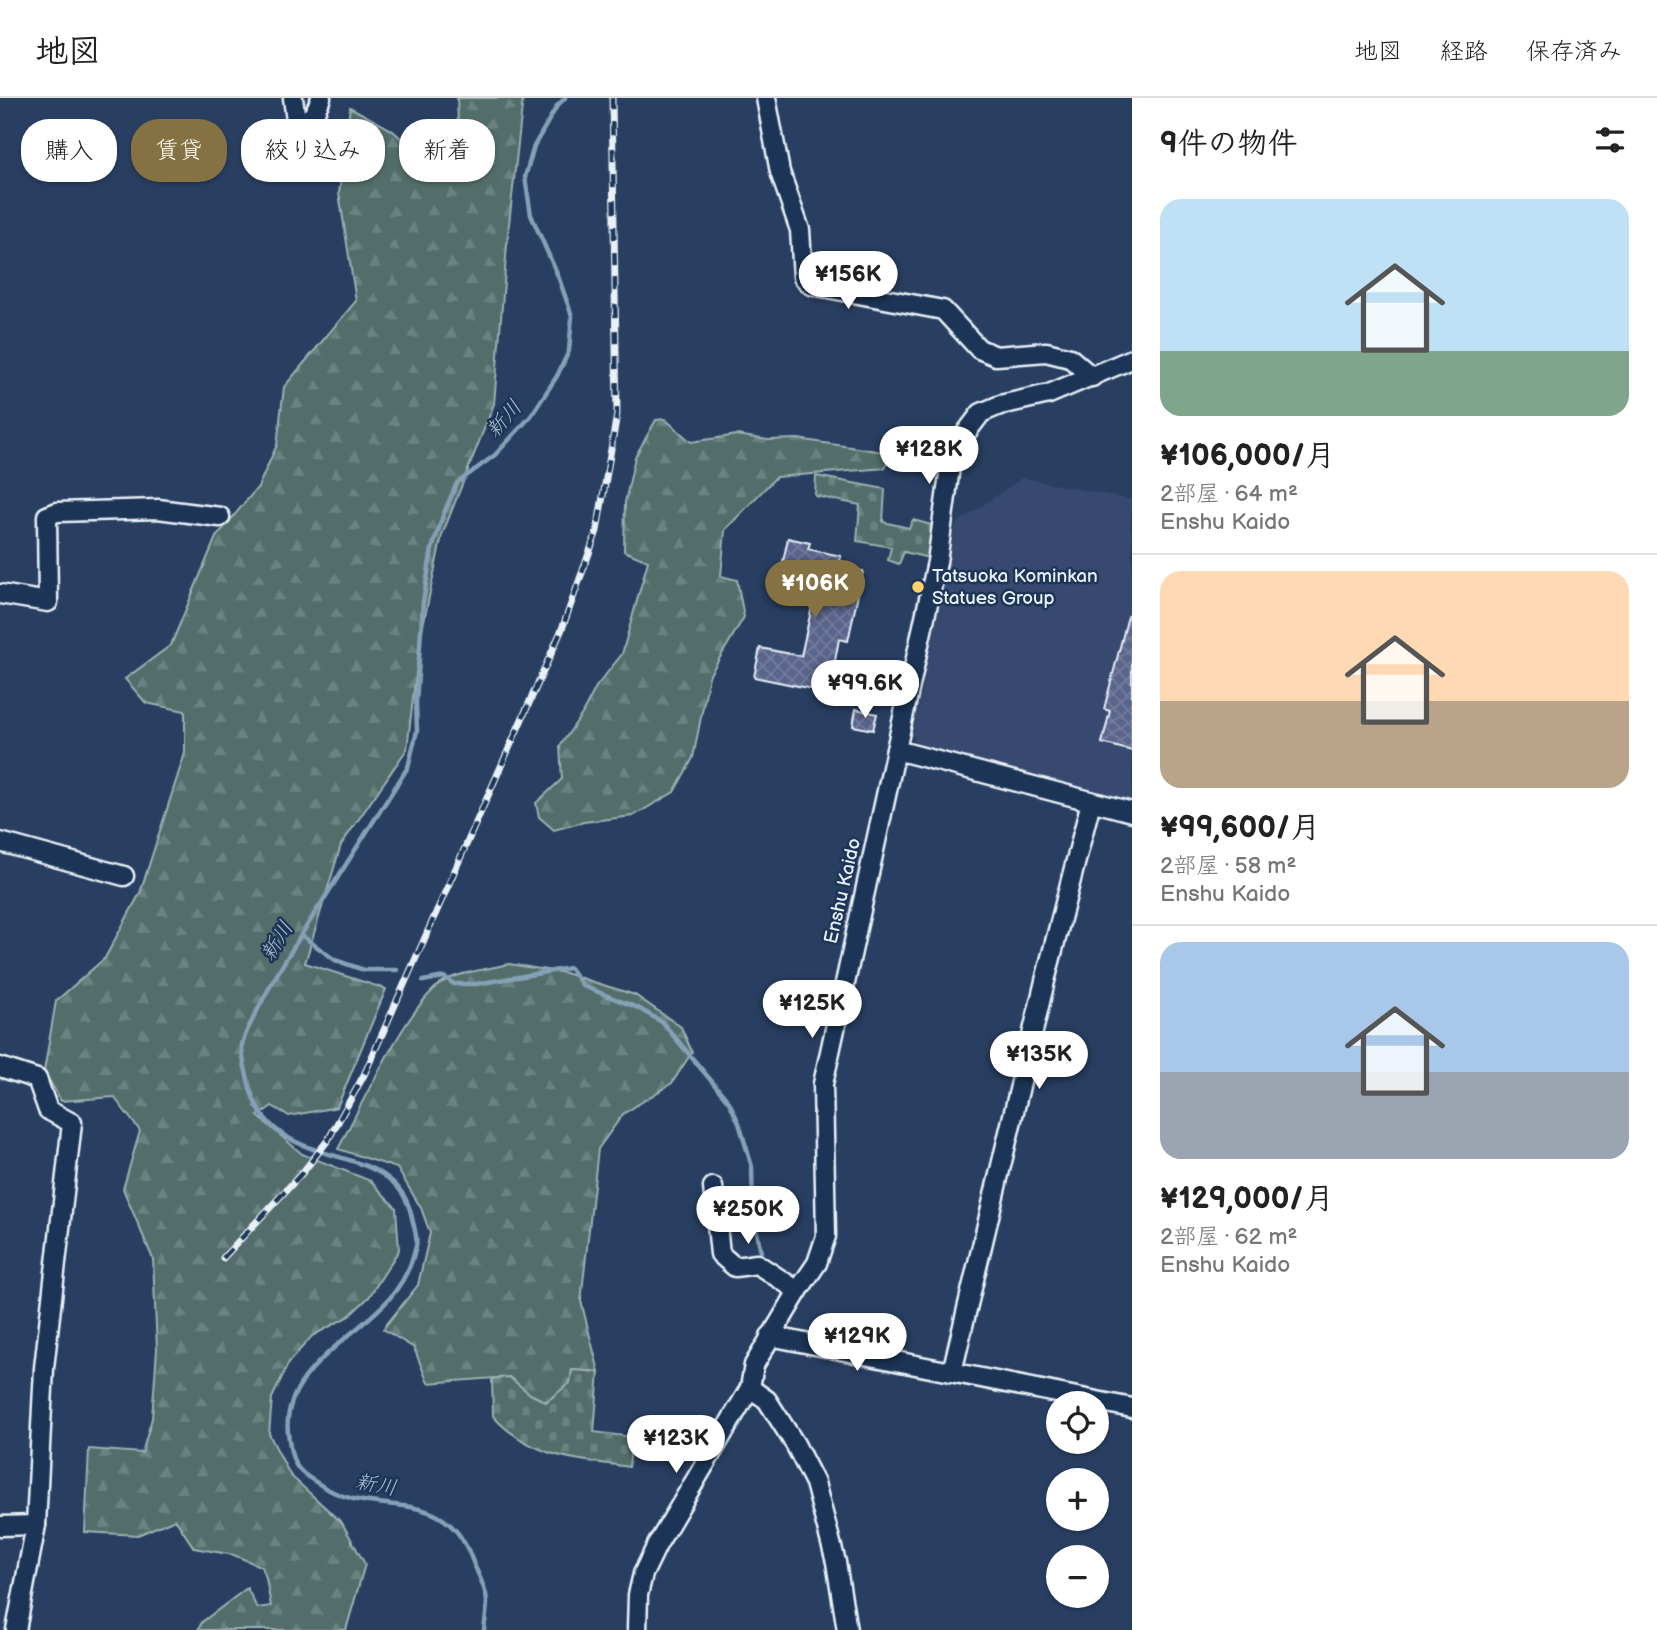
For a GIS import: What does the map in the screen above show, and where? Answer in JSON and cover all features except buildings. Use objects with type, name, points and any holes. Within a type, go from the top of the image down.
[{"type":"street","points":[[293,98],[296,120],[305,121],[314,116],[321,98]]},
{"type":"street","points":[[766,98],[780,172],[800,230],[803,277],[811,285],[943,310],[979,349],[996,356],[1046,352],[1070,358],[1092,377]]},
{"type":"street","name":"Enshu Kaido","points":[[637,1630],[638,1595],[643,1574],[657,1545],[750,1388],[754,1364],[817,1264],[826,1236],[823,1084],[937,562],[951,460],[959,442],[981,413],[1000,405],[1049,394],[1132,359]]},
{"type":"street","points":[[0,594],[48,602],[47,516],[57,512],[158,509],[220,517]]},
{"type":"street","points":[[896,750],[1132,812]]},
{"type":"street","points":[[952,1372],[1045,981],[1091,803]]},
{"type":"street","points":[[0,842],[124,876]]},
{"type":"street","points":[[0,1068],[37,1079],[48,1110],[72,1123],[44,1368],[36,1525],[16,1630]]},
{"type":"street","points":[[713,1186],[720,1254],[735,1267],[757,1264],[798,1291]]},
{"type":"street","points":[[770,1336],[1132,1408]]},
{"type":"street","points":[[750,1388],[767,1400],[816,1483],[836,1562],[847,1630]]},
{"type":"street","points":[[0,1526],[36,1525]]},
{"type":"shaded area","points":[[1022,478],[1132,500],[1132,800],[918,746],[912,735],[956,524]]},
{"type":"green space","points":[[457,98],[523,98],[508,233],[494,404],[442,535],[420,640],[407,749],[341,845],[305,963],[386,989],[337,1107],[289,1116],[272,1106],[258,1116],[302,1154],[371,1181],[396,1208],[399,1250],[369,1297],[349,1316],[312,1336],[289,1362],[272,1398],[269,1434],[290,1475],[342,1523],[365,1564],[346,1630],[198,1630],[202,1622],[247,1588],[257,1608],[271,1606],[262,1567],[234,1555],[194,1548],[175,1519],[138,1535],[85,1532],[89,1449],[142,1453],[152,1418],[157,1349],[153,1259],[123,1189],[140,1131],[114,1097],[61,1101],[44,1071],[56,1001],[105,958],[140,893],[185,753],[185,711],[146,703],[125,679],[171,645],[216,537],[258,487],[277,445],[284,387],[356,301],[339,193],[340,182],[385,182],[385,126],[399,136],[399,182],[495,182],[495,119],[458,119]]},
{"type":"green space","points":[[350,107],[372,119],[348,119]]},
{"type":"green space","points":[[665,419],[691,442],[737,435],[768,440],[798,439],[890,453],[885,468],[776,477],[725,530],[721,576],[737,580],[744,617],[709,676],[693,758],[674,792],[633,816],[584,822],[554,830],[539,817],[536,803],[562,779],[560,746],[582,714],[596,687],[622,654],[648,561],[624,551],[625,502],[635,457],[656,420]]},
{"type":"green space","points":[[816,476],[885,489],[883,522],[909,528],[913,520],[935,526],[929,558],[904,552],[899,564],[888,560],[891,547],[857,541],[860,505],[815,496]]},
{"type":"green space","points":[[509,964],[565,973],[635,995],[681,1027],[692,1052],[672,1083],[623,1114],[598,1149],[581,1301],[599,1372],[572,1370],[570,1383],[546,1402],[530,1394],[509,1377],[428,1383],[414,1348],[383,1329],[418,1285],[430,1233],[421,1208],[397,1168],[338,1149],[386,1057],[432,991],[453,977]]},
{"type":"green space","points":[[572,1370],[599,1372],[594,1432],[632,1437],[629,1467],[573,1459],[539,1449],[523,1441],[493,1416],[492,1379],[509,1377],[530,1394],[546,1402],[570,1383]]},
{"type":"waterway","name":"新川","points":[[484,1630],[487,1601],[483,1586],[460,1536],[444,1520],[426,1511],[361,1501],[338,1494],[304,1474],[294,1460],[289,1443],[288,1417],[294,1396],[305,1377],[321,1360],[394,1293],[412,1260],[416,1236],[401,1191],[382,1174],[358,1163],[304,1146],[280,1132],[260,1112],[248,1080],[242,1045],[278,972],[408,767],[417,731],[416,703],[423,602],[432,549],[457,483],[495,455],[531,416],[557,376],[569,351],[572,316],[531,215],[525,177],[534,146],[557,106],[565,98]]},
{"type":"waterway","points":[[301,935],[335,960],[364,970],[397,970]]},
{"type":"waterway","points":[[423,981],[444,977],[454,984],[476,984],[570,968],[583,986],[638,1008],[662,1022],[729,1102],[739,1123],[752,1167],[753,1213],[761,1252]]},
{"type":"railway","points":[[223,1258],[303,1172],[328,1140],[364,1075],[562,629],[597,531],[617,414],[612,98]]},
{"type":"place","name":"Tatsuoka Kominkan Statues Group","points":[[918,587]]}]
